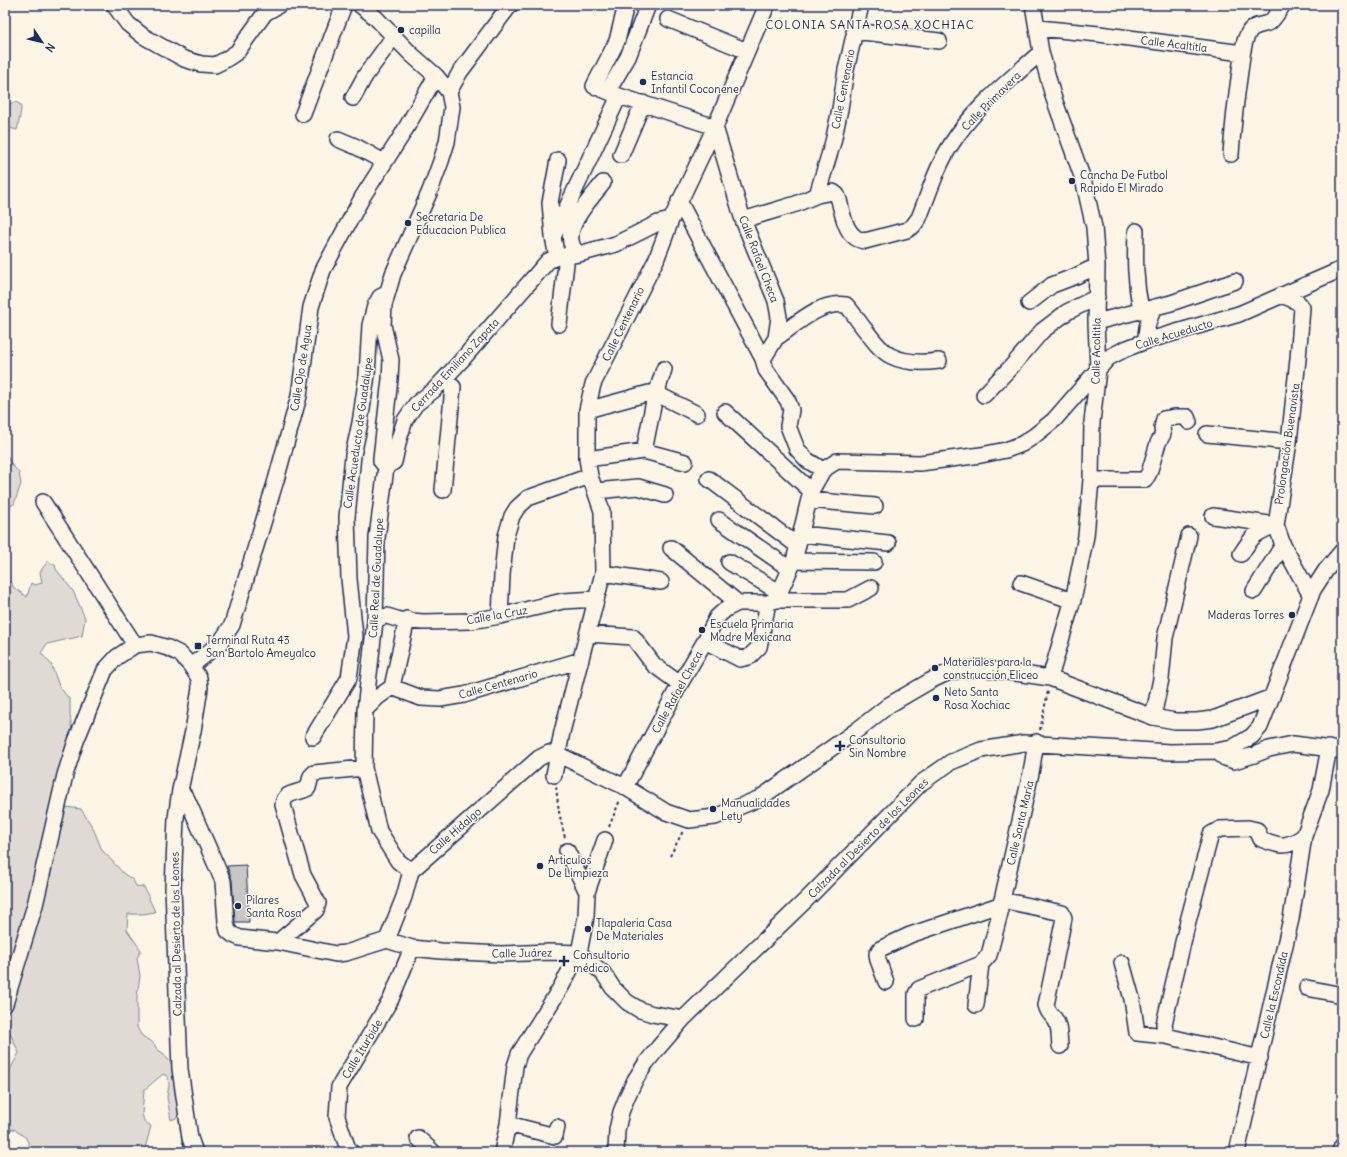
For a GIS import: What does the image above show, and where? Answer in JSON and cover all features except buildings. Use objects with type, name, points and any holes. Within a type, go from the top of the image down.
[{"type":"street","points":[[114,5],[128,24],[143,36],[184,59],[202,64],[215,65],[237,52],[265,13],[279,5]]},
{"type":"street","points":[[303,114],[344,5]]},
{"type":"street","points":[[360,5],[375,17],[411,54],[436,76],[449,92],[460,72],[510,5]]},
{"type":"street","points":[[626,5],[617,41],[594,86],[643,104],[715,126]]},
{"type":"street","points":[[553,237],[648,5]]},
{"type":"street","name":"Calle Centenario","points":[[554,775],[559,755],[562,732],[603,573],[602,511],[590,476],[587,459],[587,410],[593,384],[656,260],[679,201],[715,126],[746,51],[768,5]]},
{"type":"street","name":"Calle Centenario","points":[[817,195],[833,142],[854,31],[861,5]]},
{"type":"street","name":"Calle Acoltitla","points":[[1033,5],[1041,52],[1053,96],[1083,179],[1094,227],[1097,266],[1096,322],[1098,370],[1092,422],[1091,480],[1086,536],[1073,601],[1050,678]]},
{"type":"street","points":[[1231,154],[1233,118],[1242,53],[1246,38],[1252,28],[1268,23],[1272,20],[1283,5]]},
{"type":"street","points":[[668,19],[746,51]]},
{"type":"street","name":"Calle Acaltitla","points":[[1038,28],[1099,34],[1242,53]]},
{"type":"street","points":[[854,31],[939,41]]},
{"type":"street","points":[[353,98],[365,76],[394,36]]},
{"type":"street","name":"Calle Primavera","points":[[817,195],[830,192],[835,193],[840,200],[849,231],[858,240],[865,241],[907,230],[913,226],[919,218],[942,160],[968,120],[1041,52]]},
{"type":"street","name":"Calle Ojo de Agua","points":[[191,666],[220,643],[232,625],[276,480],[299,396],[311,307],[322,270],[363,196],[402,135],[436,76]]},
{"type":"street","name":"Calle Real de Guadalupe","points":[[410,872],[398,861],[379,831],[364,768],[366,710],[374,621],[377,538],[386,466],[381,461],[381,458],[390,379],[390,360],[383,325],[384,305],[393,274],[430,191],[447,142],[452,107],[449,92]]},
{"type":"street","points":[[621,154],[643,104]]},
{"type":"street","name":"Calle Rafael Checa","points":[[715,126],[743,220],[776,301],[779,317],[776,338],[763,359]]},
{"type":"street","points":[[338,139],[357,147],[384,162]]},
{"type":"street","points":[[558,160],[550,203],[553,237],[568,255]]},
{"type":"street","points":[[558,324],[568,255],[574,250],[571,242],[571,230],[574,220],[603,183]]},
{"type":"street","points":[[743,220],[796,204],[817,195]]},
{"type":"street","points":[[679,201],[763,359],[766,370],[788,401],[790,410],[788,426],[797,448],[807,460],[822,470],[810,496],[792,565],[774,598],[758,647],[749,656],[740,659],[705,641]]},
{"type":"street","name":"Cerrada Emiliano Zapata","points":[[386,466],[391,465],[394,462],[405,420],[416,404],[441,383],[548,261],[616,244],[658,223],[671,220]]},
{"type":"street","points":[[1136,231],[1136,286],[1150,316],[1146,326],[1146,341]]},
{"type":"street","points":[[1029,303],[1052,285],[1097,266]]},
{"type":"street","name":"Calle Acueducto","points":[[822,470],[837,461],[920,463],[981,455],[1006,450],[1022,444],[1054,420],[1108,358],[1125,349],[1146,341],[1240,314],[1342,269]]},
{"type":"street","points":[[1096,322],[1187,298],[1235,281]]},
{"type":"street","name":"Calle Acueducto de Guadalupe","points":[[313,737],[349,678],[355,636],[349,579],[347,517],[353,454],[360,423],[367,375],[372,315],[380,297],[388,292]]},
{"type":"street","name":"Prolongación Buenavista","points":[[1281,295],[1297,302],[1302,308],[1289,442],[1276,525],[1283,545],[1311,596]]},
{"type":"street","points":[[984,395],[1012,366],[1042,331],[1066,312],[1097,297]]},
{"type":"street","points":[[776,338],[814,312],[828,305],[842,304],[846,305],[851,310],[866,332],[880,348],[891,356],[908,361],[940,361]]},
{"type":"street","points":[[644,451],[664,369]]},
{"type":"street","points":[[441,383],[448,383],[453,387],[443,490]]},
{"type":"street","points":[[587,410],[649,393],[657,394],[697,414]]},
{"type":"street","points":[[725,412],[810,496],[875,506]]},
{"type":"street","points":[[1091,480],[1145,480],[1149,473],[1158,443],[1163,434],[1162,428],[1164,419],[1182,416],[1187,417],[1189,422]]},
{"type":"street","points":[[1207,434],[1289,442]]},
{"type":"street","points":[[587,459],[644,451],[685,462]]},
{"type":"street","points":[[500,616],[506,536],[512,516],[517,508],[528,498],[590,476]]},
{"type":"street","points":[[709,479],[799,540],[888,543]]},
{"type":"street","points":[[596,492],[638,487],[665,495]]},
{"type":"street","points":[[5,1004],[35,905],[65,775],[76,741],[105,670],[117,657],[135,645],[43,502]]},
{"type":"street","points":[[1213,516],[1276,525]]},
{"type":"street","points":[[719,520],[792,565],[874,562]]},
{"type":"street","points":[[1241,554],[1250,539],[1258,532],[1276,525]]},
{"type":"street","points":[[1154,717],[1161,679],[1164,638],[1189,536]]},
{"type":"street","points":[[1254,591],[1283,545]]},
{"type":"street","points":[[671,548],[738,603],[774,598],[848,600],[871,588]]},
{"type":"street","name":"Calzada al Desierto de los Leones","points":[[616,1152],[617,1130],[621,1112],[635,1080],[646,1062],[683,1019],[806,899],[921,783],[951,762],[981,750],[1036,742],[1170,752],[1216,752],[1232,748],[1257,732],[1311,596],[1326,570],[1341,553]]},
{"type":"street","points":[[729,562],[774,598]]},
{"type":"street","points":[[603,573],[661,582]]},
{"type":"street","points":[[1021,583],[1073,601]]},
{"type":"street","name":"Calle la Cruz","points":[[374,621],[387,616],[400,620],[407,619],[423,622],[471,620],[500,616],[563,601],[596,599]]},
{"type":"street","name":"Calle Rafael Checa","points":[[624,787],[717,617],[726,609],[738,603]]},
{"type":"street","points":[[366,710],[378,697],[392,687],[407,619]]},
{"type":"street","points":[[588,634],[633,637],[654,665],[680,684]]},
{"type":"street","name":"Calzada al Desierto de los Leones","points":[[135,645],[151,643],[168,648],[180,654],[199,678],[200,688],[193,731],[180,790],[176,818],[173,888],[180,1069],[190,1138],[196,1152]]},
{"type":"street","name":"Calle Centenario","points":[[392,687],[421,698],[440,699],[491,688],[581,660]]},
{"type":"street","points":[[559,755],[624,787],[666,812],[689,820],[715,817],[760,798],[856,731],[889,705],[930,681],[947,673],[980,668],[1050,678],[1154,717],[1175,721],[1213,719],[1272,697]]},
{"type":"street","name":"Calle Santa María","points":[[981,964],[989,955],[1000,913],[1000,902],[1032,773],[1036,742]]},
{"type":"street","points":[[1216,752],[1225,758],[1234,761],[1254,755],[1269,748],[1294,744],[1338,749]]},
{"type":"street","name":"Calle la Escondida","points":[[1237,1152],[1291,919],[1304,836],[1338,749]]},
{"type":"street","name":"Calle Hidalgo","points":[[410,872],[540,758],[549,753],[559,755]]},
{"type":"street","points":[[278,942],[318,907],[318,903],[303,875],[283,801],[286,796],[308,788],[311,776],[314,773],[364,768]]},
{"type":"street","points":[[180,790],[188,799],[223,881],[228,931],[240,938],[278,942],[336,954],[346,953],[387,940],[404,896],[410,872]]},
{"type":"street","points":[[1166,1036],[1164,1024],[1187,925],[1211,834],[1220,829],[1248,828],[1258,830],[1261,839],[1285,846],[1294,844],[1304,836]]},
{"type":"street","points":[[502,1152],[519,1054],[561,987],[579,953],[586,917],[587,892],[604,840]]},
{"type":"street","points":[[567,851],[587,892]]},
{"type":"street","points":[[886,982],[877,954],[880,949],[910,935],[1000,902],[1062,913],[1064,918],[1046,1005],[1048,1013],[1056,1020],[1059,1029],[1060,1046]]},
{"type":"street","name":"Calle Juárez","points":[[387,940],[412,948],[441,952],[501,954],[549,952],[579,953]]},
{"type":"street","name":"Calle Iturbide","points":[[351,1152],[348,1149],[336,1117],[339,1087],[392,999],[412,948]]},
{"type":"street","points":[[579,953],[603,973],[613,988],[627,1002],[640,1010],[653,1014],[683,1019]]},
{"type":"street","points":[[1122,963],[1132,999],[1137,1033],[1166,1036],[1260,1058]]},
{"type":"street","points":[[916,1019],[916,994],[919,988],[981,964],[976,1005]]},
{"type":"street","points":[[1307,988],[1342,996]]},
{"type":"street","points":[[508,1124],[555,1136],[557,1127]]},
{"type":"street","points":[[418,1138],[433,1152]]},
{"type":"street","points":[[1340,1152],[1342,1146]]},
{"type":"path","points":[[1036,742],[1043,717],[1050,678]]},
{"type":"path","points":[[554,775],[559,812],[567,851]]},
{"type":"path","points":[[604,840],[624,787]]},
{"type":"path","points":[[670,856],[689,820]]},
{"type":"shaded area","points":[[16,102],[21,105],[17,130],[5,127],[5,105]]},
{"type":"shaded area","points":[[5,451],[10,462],[19,473],[21,484],[14,504],[6,509],[5,508]]},
{"type":"shaded area","points":[[48,561],[55,565],[56,569],[73,591],[85,618],[82,636],[47,644],[41,653],[51,664],[59,686],[70,700],[74,749],[55,794],[66,807],[81,809],[93,828],[102,850],[124,874],[133,880],[136,886],[144,887],[155,912],[128,914],[127,930],[141,950],[137,958],[140,976],[137,996],[137,1027],[141,1035],[154,1044],[157,1049],[164,1054],[174,1068],[181,1116],[171,1120],[167,1097],[169,1085],[168,1077],[163,1074],[144,1090],[142,1114],[144,1121],[151,1126],[144,1152],[32,1152],[26,1138],[14,1129],[5,1130],[5,1079],[19,1053],[9,1031],[5,1031],[5,578],[12,583],[13,587],[27,597],[31,583],[35,585],[42,583],[40,572]]},
{"type":"place","name":"capilla","points":[[401,30]]},
{"type":"place","name":"Estancia Infantil Coconene","points":[[643,82]]},
{"type":"place","name":"Cancha De Futbol Rapido El Mirado","points":[[1072,181]]},
{"type":"place","name":"Secretaria De Educacion Publica","points":[[408,223]]},
{"type":"place","name":"Maderas Torres","points":[[1292,615]]},
{"type":"place","name":"Escuela Primaria Madre Mexicana","points":[[702,630]]},
{"type":"place","name":"Terminal Ruta 43 San Bartolo Ameyalco","points":[[198,646]]},
{"type":"place","name":"Materiales para la construcción Eliceo","points":[[935,668]]},
{"type":"place","name":"Neto Santa Rosa Xochiac","points":[[936,698]]},
{"type":"place","name":"Consultorio Sin Nombre","points":[[840,746]]},
{"type":"place","name":"Manualidades Lety","points":[[713,809]]},
{"type":"place","name":"Articulos De Limpieza","points":[[540,866]]},
{"type":"place","name":"Pilares Santa Rosa","points":[[238,906]]},
{"type":"place","name":"Tlapaleria Casa De Materiales","points":[[588,929]]},
{"type":"place","name":"Consultorio médico","points":[[564,961]]},
{"type":"district","name":"COLONIA SANTA ROSA XOCHIAC","points":[[870,25]]}]
